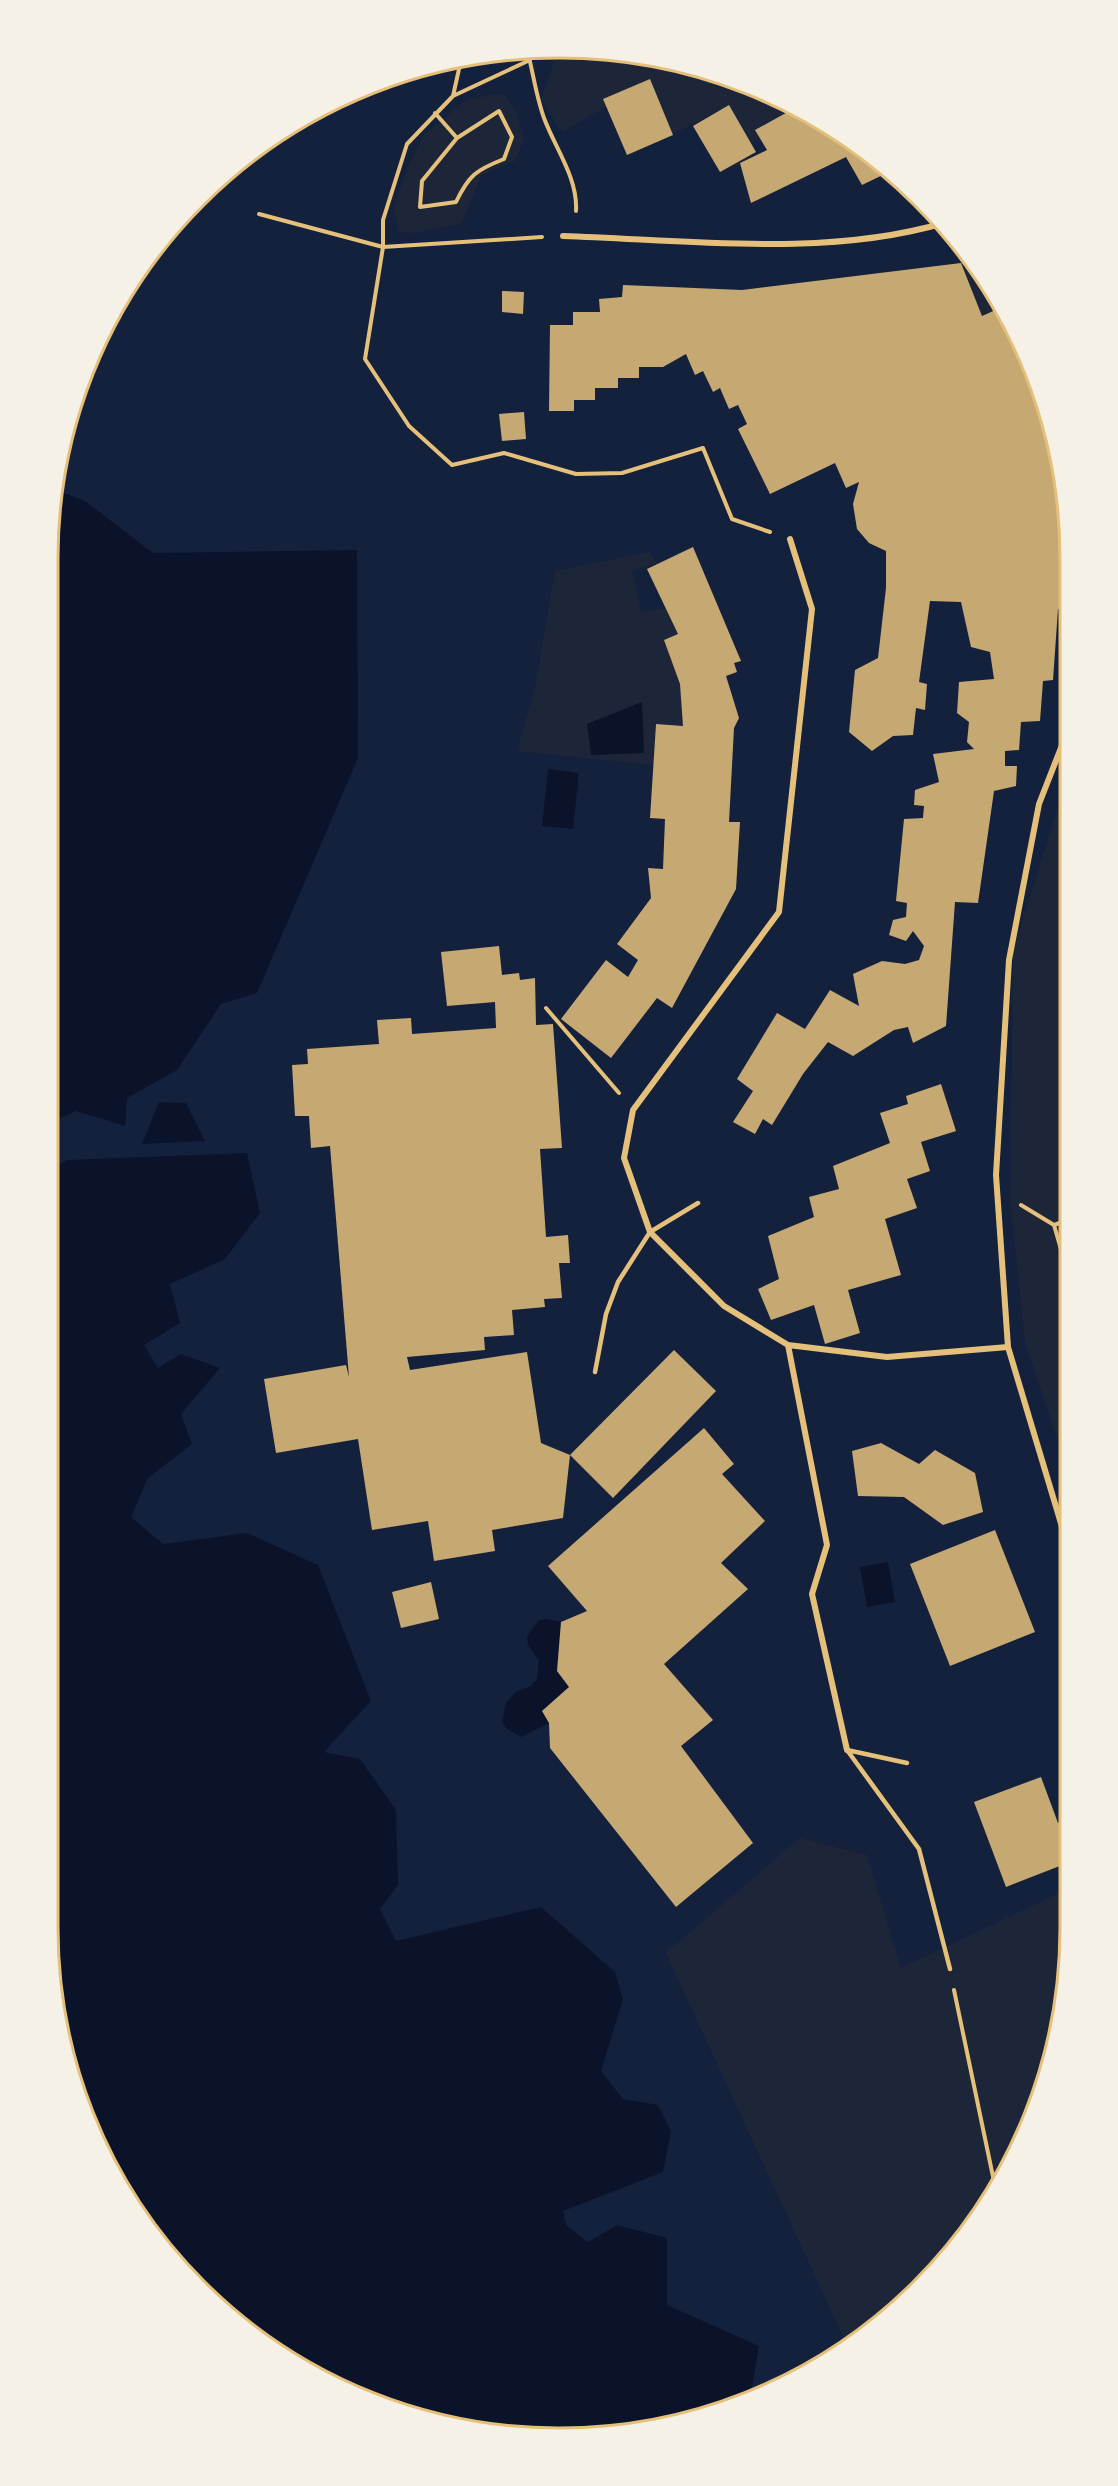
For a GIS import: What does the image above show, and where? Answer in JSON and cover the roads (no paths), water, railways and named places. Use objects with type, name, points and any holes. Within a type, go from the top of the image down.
[{"type":"street","points":[[563,236],[819,245],[908,233],[932,226]]},
{"type":"street","points":[[790,539],[812,609],[779,912],[633,1110],[624,1158],[650,1232],[724,1306],[788,1346],[887,1357],[1008,1347]]},
{"type":"street","points":[[1060,750],[1039,804],[1009,960],[996,1176],[1008,1347],[1060,1520]]},
{"type":"street","points":[[788,1346],[826,1545],[812,1594],[847,1750]]},
{"type":"lane","points":[[595,1372],[606,1314],[618,1282],[650,1232],[698,1203]]},
{"type":"lane","points":[[847,1750],[907,1763]]},
{"type":"lane","points":[[847,1750],[919,1849],[950,1969]]}]
